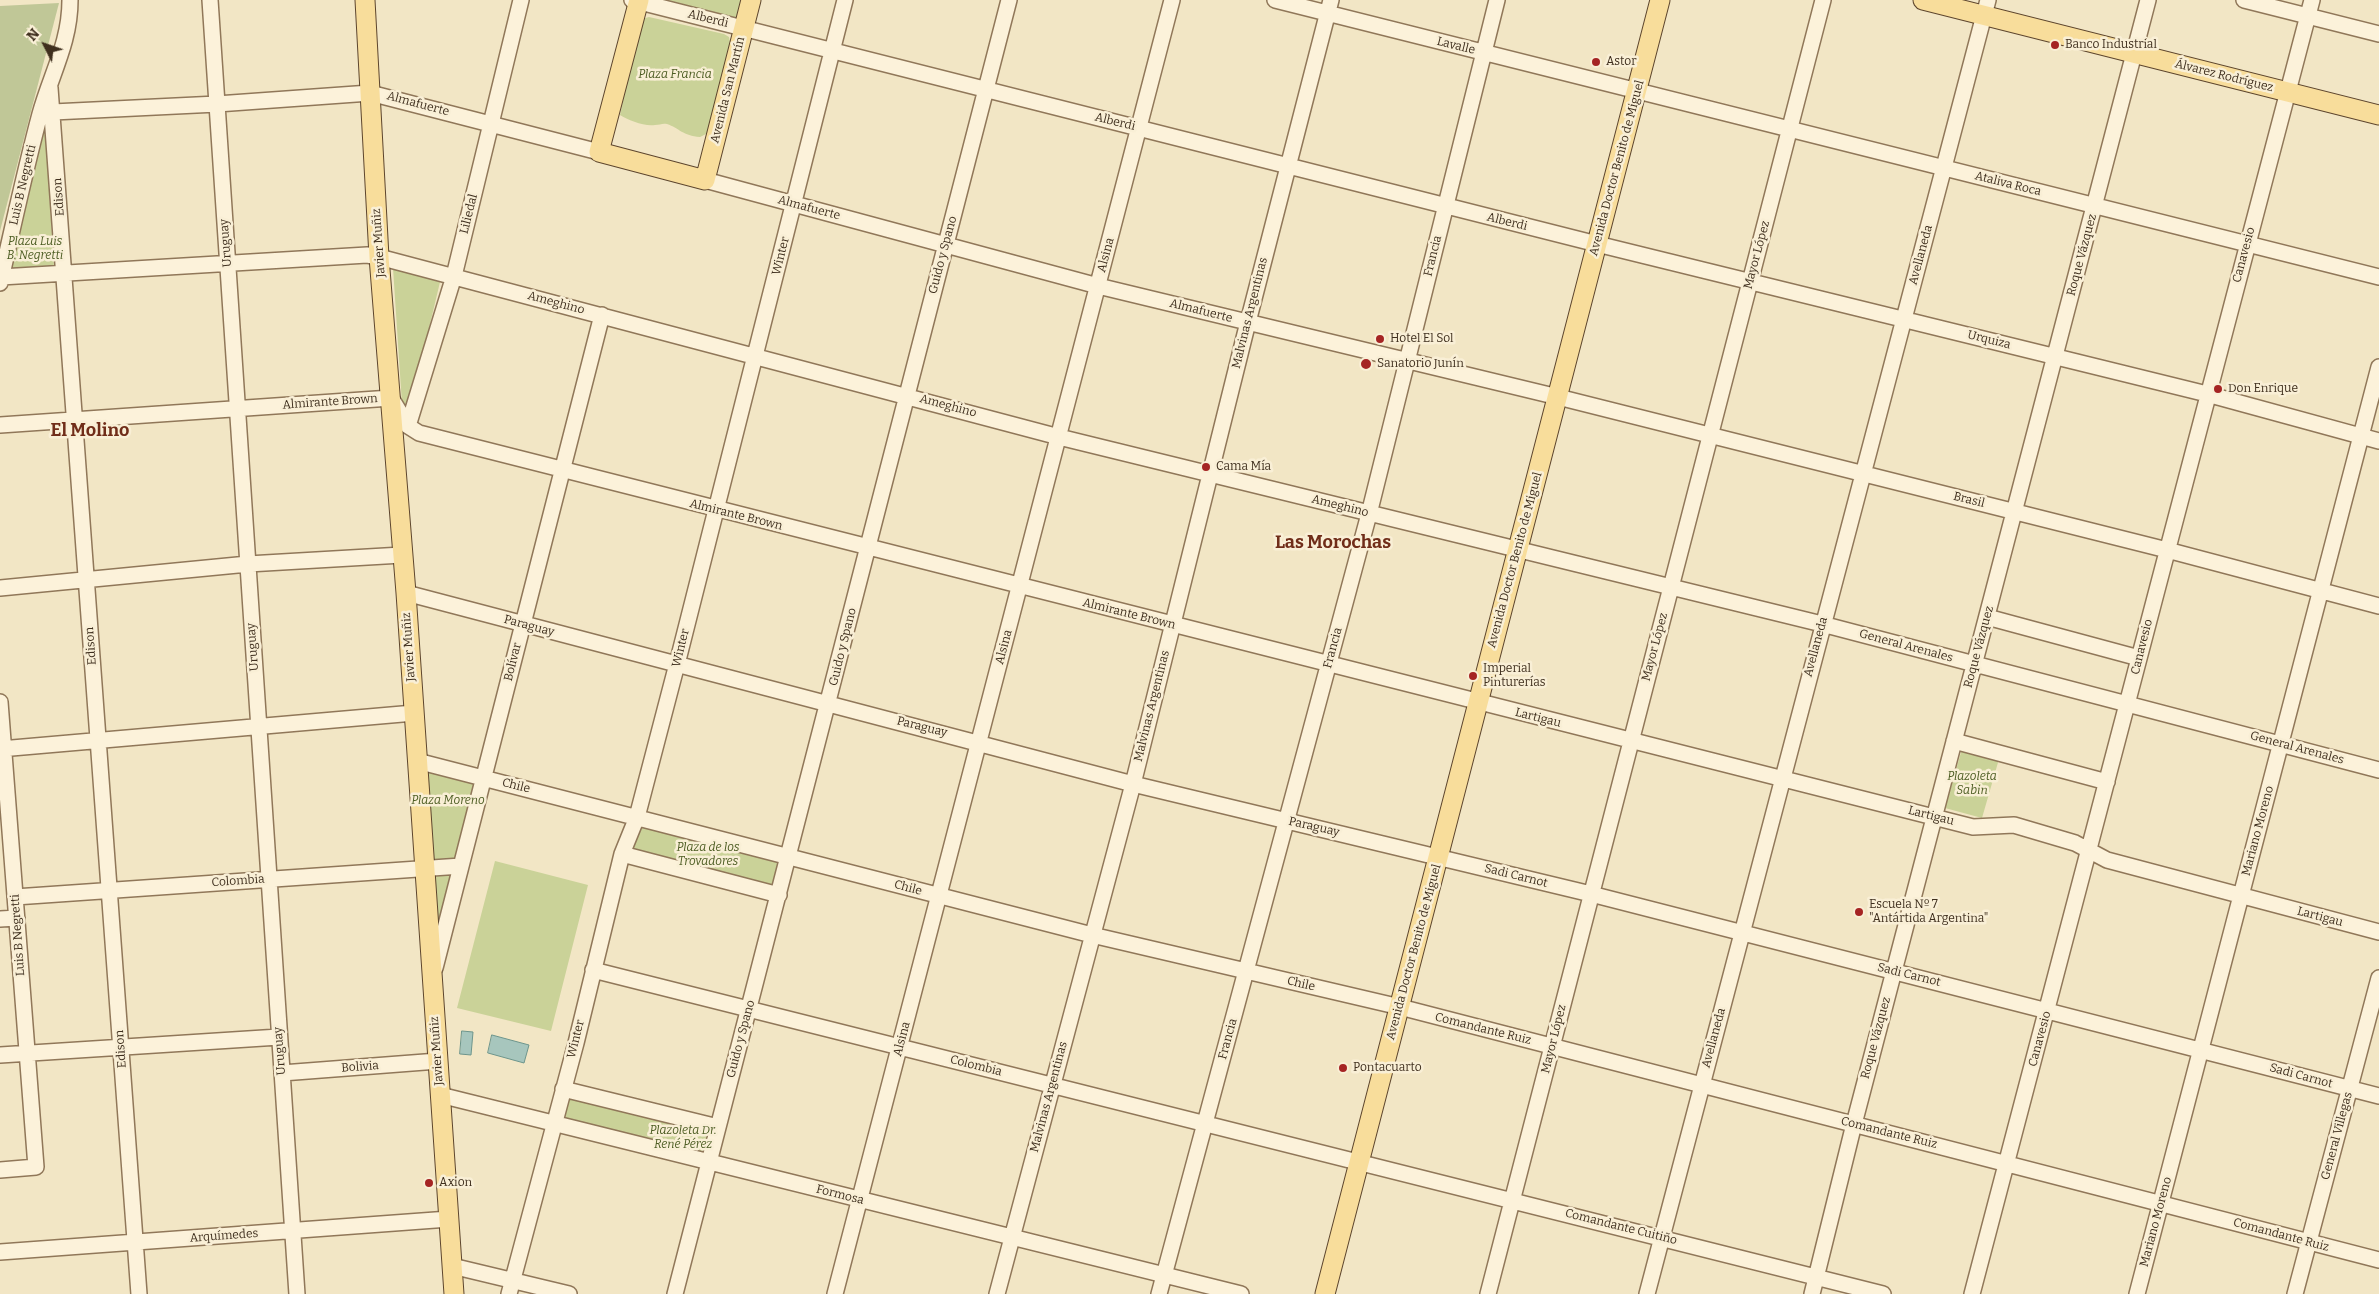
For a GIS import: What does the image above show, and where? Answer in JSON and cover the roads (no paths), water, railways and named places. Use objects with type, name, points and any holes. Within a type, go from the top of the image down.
[{"type":"main road","name":"Javier Muñiz","points":[[365,0],[379,257],[406,593],[454,1294]]},
{"type":"main road","name":"Avenida San Martín","points":[[705,180],[750,0]]},
{"type":"main road","name":"Avenida Doctor Benito de Miguel","points":[[1325,1294],[1660,0]]},
{"type":"main road","name":"Álvarez Rodríguez","points":[[1923,0],[1986,8],[2134,53],[2379,115]]},
{"type":"main road","points":[[599,152],[637,1]]},
{"type":"main road","name":"Almafuerte","points":[[599,152],[705,180]]},
{"type":"street","name":"Edison","points":[[70,0],[70,20],[65,45],[50,88],[139,1294]]},
{"type":"street","name":"Uruguay","points":[[210,0],[297,1294]]},
{"type":"street","name":"Liliedal","points":[[408,426],[454,276],[522,0]]},
{"type":"street","name":"Winter","points":[[510,1287],[554,1124],[622,854],[637,817],[677,664],[845,0]]},
{"type":"street","name":"Guido y Spano","points":[[675,1294],[1009,0]]},
{"type":"street","name":"Alsina","points":[[835,1294],[1172,0]]},
{"type":"street","name":"Lavalle","points":[[1275,0],[1330,7],[1484,53],[1637,92]]},
{"type":"street","name":"Francia","points":[[1160,1294],[1369,514],[1496,0]]},
{"type":"street","name":"Mayor López","points":[[1488,1294],[1823,0]]},
{"type":"street","name":"Roque Vázquez","points":[[1812,1294],[1854,1124],[2148,0]]},
{"type":"street","points":[[2244,0],[2379,34]]},
{"type":"street","name":"Canavesio","points":[[1972,1294],[2312,0]]},
{"type":"street","name":"Alberdi","points":[[637,1],[1597,244]]},
{"type":"street","name":"Malvinas Argentinas","points":[[997,1294],[1133,784],[1248,322],[1330,7]]},
{"type":"street","name":"Avellaneda","points":[[1647,1294],[1822,624],[1986,8]]},
{"type":"street","name":"Luis B Negretti","points":[[1,280],[40,112],[50,88]]},
{"type":"street","name":"Ataliva Roca","points":[[1637,92],[2379,277]]},
{"type":"street","name":"Almafuerte","points":[[53,112],[217,104],[370,93],[599,152]]},
{"type":"street","name":"Almafuerte","points":[[705,180],[1098,286],[1558,397]]},
{"type":"street","name":"Urquiza","points":[[1597,244],[2208,394],[2379,441]]},
{"type":"street","name":"Ameghino","points":[[1,280],[64,274],[367,255],[379,257],[1059,436],[1369,514],[1518,548]]},
{"type":"street","name":"Bolívar","points":[[432,979],[602,315]]},
{"type":"street","name":"Mariano Moreno","points":[[2137,1294],[2379,367]]},
{"type":"street","name":"Brasil","points":[[1558,397],[2167,550],[2379,606]]},
{"type":"street","name":"Almirante Brown","points":[[0,425],[391,398],[408,426],[419,433],[1478,703]]},
{"type":"street","name":"General Arenales","points":[[1518,548],[1822,624],[2379,770]]},
{"type":"street","points":[[0,588],[248,564],[402,555]]},
{"type":"street","name":"Paraguay","points":[[406,593],[1133,784],[1439,856]]},
{"type":"street","points":[[1987,617],[2140,658]]},
{"type":"street","name":"Luis B Negretti","points":[[0,702],[2,749],[36,1167],[0,1170]]},
{"type":"street","name":"Lartigau","points":[[1478,703],[1979,828],[2014,825],[2075,843],[2107,860],[2379,932]]},
{"type":"street","points":[[2,749],[258,725],[414,713]]},
{"type":"street","points":[[1954,741],[2108,782]]},
{"type":"street","name":"Chile","points":[[417,761],[1092,936],[1400,1007]]},
{"type":"street","points":[[622,854],[779,895]]},
{"type":"street","name":"Sadi Carnot","points":[[1439,856],[2379,1096]]},
{"type":"street","name":"Colombia","points":[[15,898],[269,878],[461,866]]},
{"type":"street","points":[[0,919],[17,918]]},
{"type":"street","name":"Colombia","points":[[593,970],[1359,1162]]},
{"type":"street","name":"General Villegas","points":[[2296,1294],[2379,978]]},
{"type":"street","name":"Comandante Ruiz","points":[[1400,1007],[2379,1260]]},
{"type":"street","points":[[0,1055],[279,1037]]},
{"type":"street","name":"Bolivia","points":[[282,1073],[438,1061]]},
{"type":"street","points":[[563,1089],[718,1127]]},
{"type":"street","name":"Formosa","points":[[440,1095],[1241,1294]]},
{"type":"street","name":"Comandante Cuitiño","points":[[1359,1162],[1883,1294]]},
{"type":"street","name":"Arquímedes","points":[[0,1252],[449,1219]]},
{"type":"street","points":[[452,1266],[510,1287],[569,1294]]},
{"type":"water","points":[[462,1031],[473,1032],[471,1055],[460,1054]]},
{"type":"water","points":[[492,1035],[529,1045],[524,1063],[488,1053]]},
{"type":"place","name":"Banco Industrial","points":[[2055,45]]},
{"type":"place","name":"Astor","points":[[1596,62]]},
{"type":"place","name":"Hotel El Sol","points":[[1380,339]]},
{"type":"place","name":"Sanatorio Junín","points":[[1366,364]]},
{"type":"place","name":"Don Enrique","points":[[2218,389]]},
{"type":"place","name":"Cama Mía","points":[[1206,467]]},
{"type":"place","name":"Imperial Pinturerías","points":[[1473,676]]},
{"type":"place","name":"Escuela Nº 7 \"Antártida Argentina\"","points":[[1859,912]]},
{"type":"place","name":"Pontacuarto","points":[[1343,1068]]},
{"type":"place","name":"Axion","points":[[429,1183]]},
{"type":"district","name":"El Molino","points":[[90,431]]},
{"type":"district","name":"Las Morochas","points":[[1333,543]]},
{"type":"park label","name":"Plaza Francia","points":[[675,75]]},
{"type":"park label","name":"Plaza Luis B. Negretti","points":[[35,249]]},
{"type":"park label","name":"Plazoleta Sabin","points":[[1972,784]]},
{"type":"park label","name":"Plaza Moreno","points":[[448,801]]},
{"type":"park label","name":"Plaza de los Trovadores","points":[[708,855]]},
{"type":"park label","name":"Plazoleta Dr. René Pérez","points":[[683,1138]]}]
